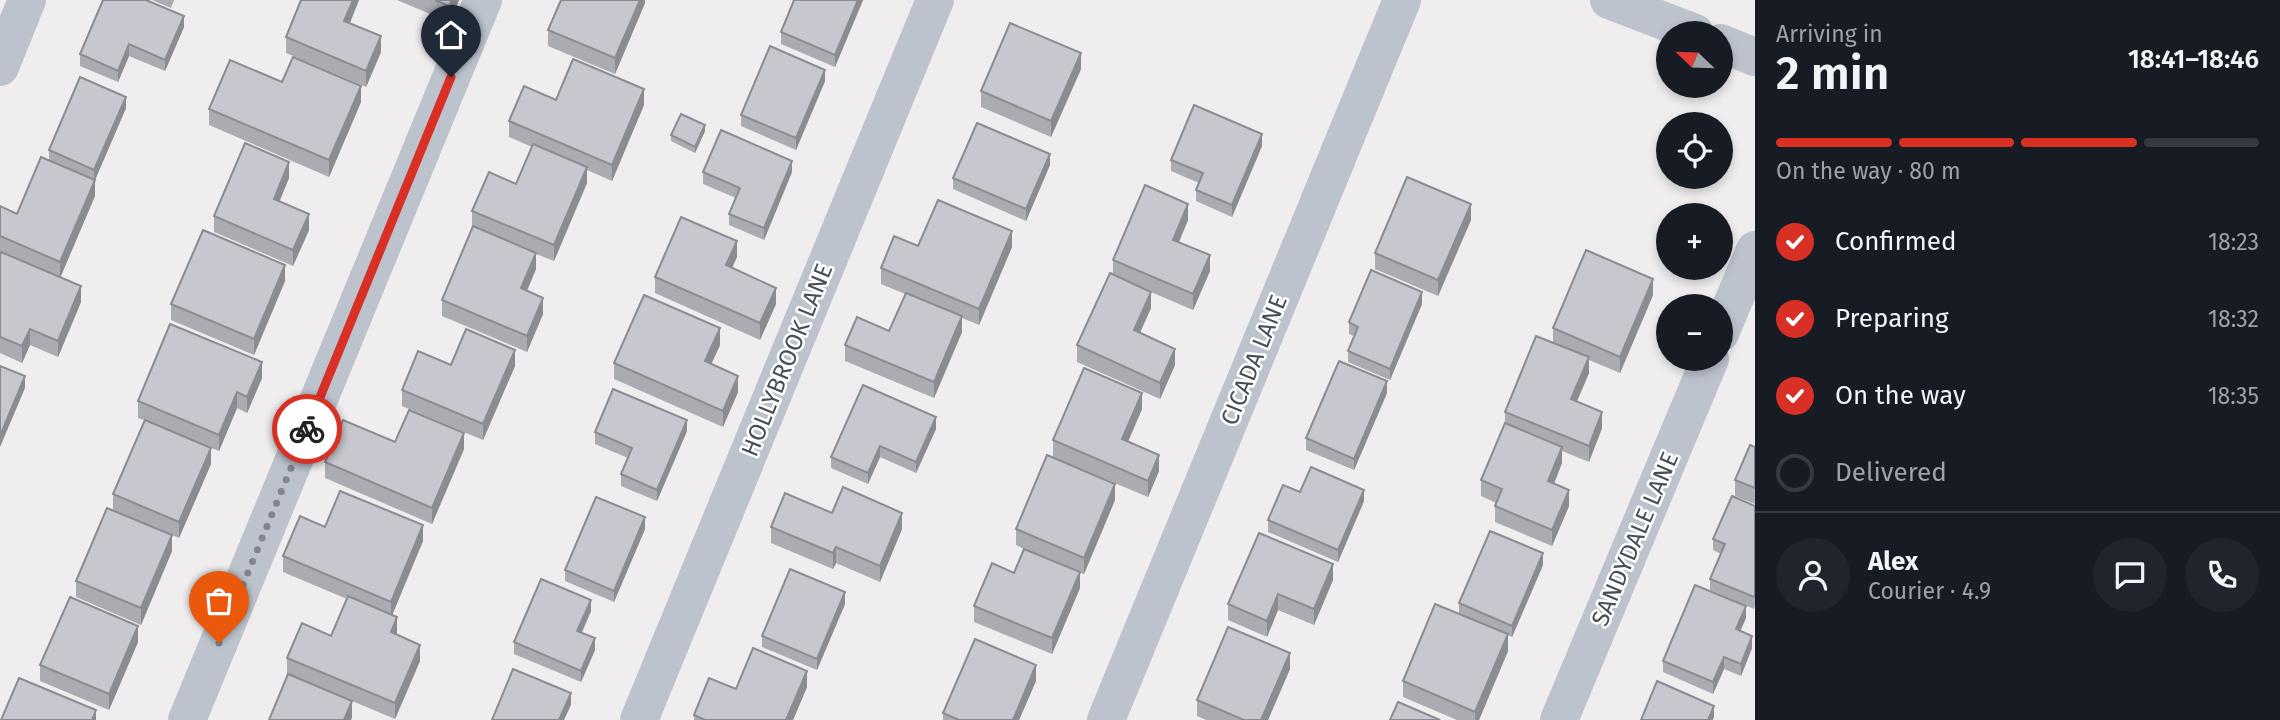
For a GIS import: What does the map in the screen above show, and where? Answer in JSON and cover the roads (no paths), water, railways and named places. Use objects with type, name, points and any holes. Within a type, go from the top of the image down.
[{"type":"street","points":[[0,67],[27,0]]},
{"type":"street","points":[[187,720],[483,0]]},
{"type":"street","name":"HOLLYBROOK LANE","points":[[639,720],[935,0]]},
{"type":"street","name":"CICADA LANE","points":[[1106,720],[1402,0]]},
{"type":"street","points":[[1609,0],[1664,21]]},
{"type":"street","points":[[1733,48],[1755,57]]},
{"type":"street","points":[[1733,303],[1755,250]]},
{"type":"street","name":"SANDYDALE LANE","points":[[1559,720],[1705,371]]}]
